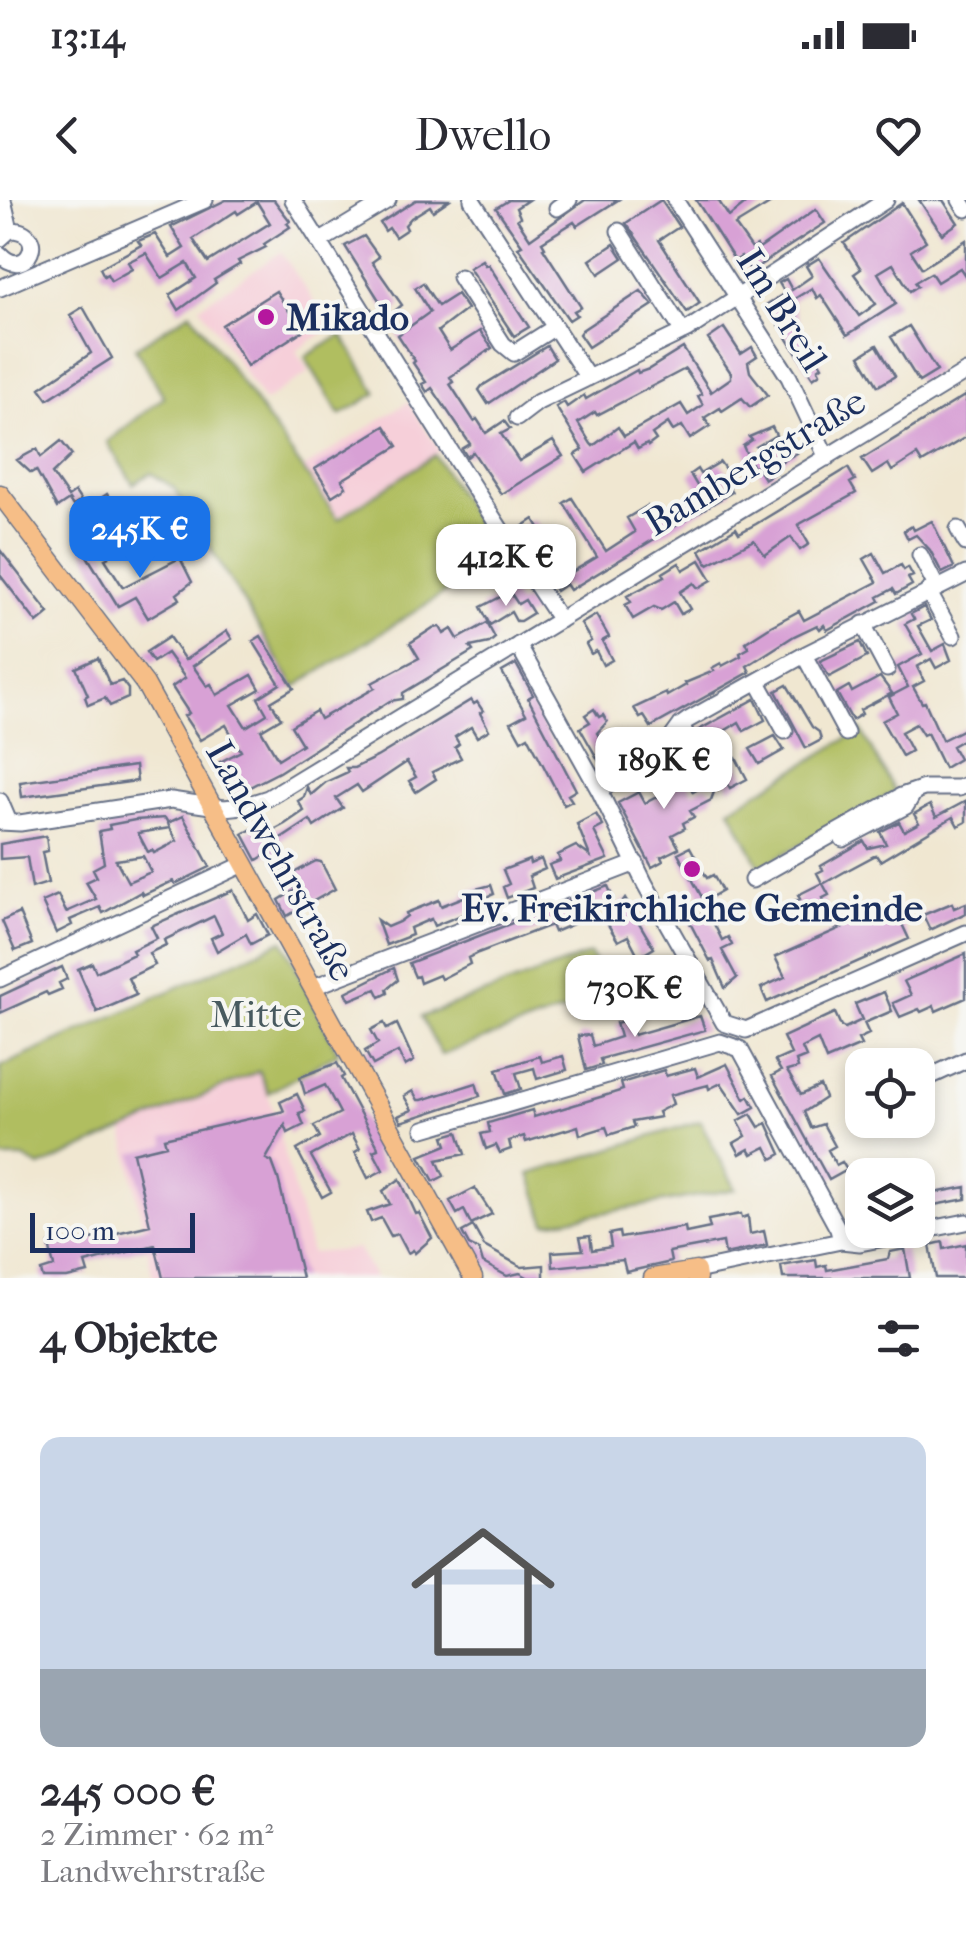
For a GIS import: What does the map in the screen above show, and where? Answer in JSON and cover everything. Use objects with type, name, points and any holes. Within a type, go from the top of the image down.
[{"type":"main road","name":"Landwehrstraße","points":[[0,494],[134,669],[474,1278]]},
{"type":"main road","points":[[653,1278],[696,1274]]},
{"type":"street","points":[[0,254],[7,261],[18,263],[30,253],[31,242],[26,233],[5,234],[3,200]]},
{"type":"street","points":[[0,288],[205,200]]},
{"type":"street","points":[[293,200],[560,620]]},
{"type":"street","points":[[320,242],[388,200]]},
{"type":"street","points":[[472,200],[588,378]]},
{"type":"street","name":"Im Breil","points":[[675,200],[789,378],[826,458]]},
{"type":"street","points":[[518,418],[538,402],[684,332],[886,200]]},
{"type":"street","points":[[960,200],[966,208]]},
{"type":"street","points":[[619,230],[684,332]]},
{"type":"street","points":[[460,277],[502,344],[514,353],[555,327]]},
{"type":"street","name":"Bambergstraße","points":[[4,822],[171,800],[213,808],[244,806],[268,798],[966,372]]},
{"type":"street","points":[[920,555],[953,636]]},
{"type":"street","points":[[599,790],[656,758],[681,724],[804,655],[966,574]]},
{"type":"street","points":[[863,624],[887,669]]},
{"type":"street","points":[[518,645],[724,1024],[746,1030],[966,932]]},
{"type":"street","points":[[804,655],[846,733]]},
{"type":"street","points":[[758,682],[785,731]]},
{"type":"street","points":[[681,724],[705,771]]},
{"type":"street","points":[[752,880],[883,805],[924,788],[966,785]]},
{"type":"street","points":[[0,802],[4,822]]},
{"type":"street","points":[[0,979],[244,864]]},
{"type":"street","points":[[313,986],[636,864]]},
{"type":"street","points":[[424,1129],[720,1042],[740,1049],[838,1230],[840,1241]]},
{"type":"street","points":[[935,1074],[966,1060]]},
{"type":"street","points":[[696,1274],[840,1241],[860,1243],[966,1222]]},
{"type":"shaded area","name":"Mikado","points":[[281,252],[331,327],[296,351],[309,372],[264,402],[200,306]]},
{"type":"shaded area","points":[[408,402],[440,451],[338,516],[304,468]]},
{"type":"shaded area","points":[[259,1071],[311,1253],[358,1249],[375,1278],[153,1278],[124,1130]]},
{"type":"green space","points":[[191,312],[338,519],[435,455],[498,559],[295,687],[174,488],[151,473],[133,484],[107,442],[164,397],[135,348]]},
{"type":"green space","points":[[342,335],[377,393],[340,415],[305,357]]},
{"type":"green space","points":[[861,730],[895,792],[760,867],[730,809]]},
{"type":"green space","name":"Mitte","points":[[283,940],[338,1053],[268,1093],[259,1071],[40,1167],[23,1158],[0,1158],[0,1067]]},
{"type":"green space","points":[[590,954],[608,985],[635,979],[643,995],[630,1002],[557,1013],[441,1055],[421,1017]]},
{"type":"green space","points":[[700,1121],[736,1189],[546,1223],[530,1174]]},
{"type":"building","points":[[226,200],[274,200],[290,221],[290,227],[264,244],[266,247],[238,261],[240,264],[179,310],[170,295],[196,278],[187,263],[162,278],[146,253],[128,262],[132,269],[111,281],[100,268],[155,234],[170,257],[184,248],[171,227]],"holes":[[[257,202],[270,223],[208,262],[193,239]]]},
{"type":"building","points":[[416,200],[449,200],[433,211],[430,206],[411,218],[405,225],[407,229],[395,237],[389,228],[385,231],[380,223]]},
{"type":"building","points":[[509,200],[528,200],[516,208],[520,217],[517,219],[530,239],[585,200],[618,200],[542,242],[581,307],[569,320],[496,208]]},
{"type":"building","points":[[661,200],[679,227],[659,240],[700,303],[687,312],[626,223]]},
{"type":"building","points":[[696,200],[718,200],[729,217],[750,200],[776,200],[735,225],[752,249],[759,249],[816,209],[825,223],[751,271],[741,257],[735,261]]},
{"type":"building","points":[[919,200],[943,200],[958,223],[942,234]]},
{"type":"building","points":[[902,203],[926,241],[911,251],[922,268],[966,240],[966,277],[960,268],[937,282],[931,273],[915,282],[918,286],[910,291],[893,264],[878,273],[896,304],[847,335],[821,295],[817,298],[812,288],[791,301],[799,321],[795,323],[822,366],[813,378],[766,305],[785,293],[779,283],[786,279],[792,290],[812,276],[806,266],[819,258],[859,316],[876,304],[854,274],[861,269],[844,243]]},
{"type":"building","points":[[364,236],[379,257],[372,262],[402,305],[389,316],[345,246]]},
{"type":"building","points":[[614,244],[623,258],[599,274],[590,260]]},
{"type":"building","points":[[482,260],[529,327],[514,336],[469,268]]},
{"type":"building","points":[[423,283],[438,306],[457,294],[467,309],[438,331],[450,350],[480,331],[492,348],[450,377],[450,384],[474,421],[477,419],[486,433],[504,421],[510,429],[501,434],[519,461],[553,441],[563,456],[501,494],[473,452],[467,457],[462,449],[470,444],[432,388],[427,392],[422,384],[426,382],[398,335],[430,312],[415,288]]},
{"type":"building","points":[[276,291],[302,331],[247,366],[222,325]]},
{"type":"building","points":[[641,291],[653,305],[588,347],[579,334],[582,330]]},
{"type":"building","points":[[83,307],[112,358],[48,399],[40,388],[91,353],[70,315]]},
{"type":"building","points":[[909,326],[937,371],[919,382],[891,337]]},
{"type":"building","points":[[724,328],[741,354],[752,347],[757,356],[748,362],[750,372],[768,395],[750,407],[742,398],[722,411],[720,408],[704,418],[710,426],[690,439],[682,426],[673,431],[668,423],[652,434],[656,440],[648,446],[638,449],[634,442],[586,472],[575,455],[583,450],[556,407],[564,402],[567,407],[584,395],[586,399],[683,348],[711,392],[731,378],[731,373],[708,339]],"holes":[[[685,369],[702,394],[698,396],[703,405],[688,415],[681,404],[624,436],[618,427],[593,446],[578,423]]]},
{"type":"building","points":[[877,345],[895,376],[878,386],[860,356]]},
{"type":"building","points":[[547,346],[555,359],[488,404],[479,390],[482,386]]},
{"type":"building","points":[[966,395],[966,437],[922,463],[917,455],[892,471],[888,464],[872,474],[862,459]]},
{"type":"building","points":[[385,426],[398,446],[342,480],[346,487],[332,496],[315,469]]},
{"type":"building","points":[[772,427],[776,435],[756,447],[765,461],[779,453],[775,446],[788,438],[797,453],[773,466],[776,472],[764,479],[756,466],[753,468],[743,446],[752,440],[749,437]]},
{"type":"building","points":[[61,441],[72,455],[52,474],[68,497],[75,492],[81,501],[73,506],[69,500],[57,508],[36,470],[31,473],[17,460],[37,449],[41,457]]},
{"type":"building","points":[[720,462],[730,476],[724,480],[732,492],[570,590],[566,584],[556,591],[519,529],[534,519],[567,575],[597,557],[564,503],[572,498],[606,551],[635,532],[627,518],[647,506],[655,520],[702,494],[690,474],[697,469],[700,474]]},
{"type":"building","points":[[848,468],[855,480],[850,483],[856,493],[798,525],[809,544],[800,550],[791,537],[765,555],[754,540],[708,564],[700,550],[736,528],[739,533],[756,524]]},
{"type":"building","points":[[107,494],[120,515],[99,529],[86,508]]},
{"type":"building","points":[[932,521],[954,567],[942,573],[930,550],[916,535],[908,539],[904,531]]},
{"type":"building","points":[[94,533],[123,587],[180,558],[192,582],[177,594],[180,599],[148,618],[135,597],[118,606],[79,543]]},
{"type":"building","points":[[0,550],[49,613],[37,623],[0,575]]},
{"type":"building","points":[[874,553],[885,573],[901,565],[904,570],[908,567],[912,585],[896,594],[893,589],[878,597],[880,601],[827,630],[824,625],[820,629],[817,625],[794,636],[747,666],[750,672],[651,727],[644,716],[640,718],[634,708],[666,693],[667,696],[685,683],[714,671],[712,668],[721,663],[722,666],[741,656],[749,648],[746,642],[771,626],[799,611],[804,620],[877,582],[864,559]]},
{"type":"building","points":[[700,560],[712,580],[698,588],[694,583],[680,592],[690,609],[681,614],[674,602],[661,610],[654,607],[633,619],[625,605],[631,602],[627,596],[665,576],[663,573],[679,563],[683,570]]},
{"type":"building","points":[[510,592],[518,604],[525,600],[533,613],[516,621],[511,612],[490,625],[481,607]]},
{"type":"building","points":[[924,607],[931,620],[918,626],[932,651],[945,644],[951,660],[936,668],[931,659],[917,667],[924,681],[913,687],[925,702],[942,740],[966,728],[966,738],[952,746],[959,759],[944,768],[927,733],[923,735],[916,724],[901,732],[911,751],[902,756],[882,721],[897,713],[889,697],[908,687],[898,667],[922,654],[905,624],[914,619],[911,614]]},
{"type":"building","points":[[596,615],[609,637],[602,641],[612,660],[603,665],[596,651],[591,654],[586,644],[591,641],[581,624]]},
{"type":"building","points":[[487,623],[495,638],[489,643],[470,647],[473,651],[403,693],[403,699],[390,701],[279,772],[236,794],[218,763],[241,751],[226,725],[200,740],[172,687],[185,678],[167,653],[153,662],[146,652],[169,637],[185,660],[227,631],[232,639],[193,666],[217,695],[252,675],[260,689],[232,705],[246,727],[267,714],[258,698],[280,684],[253,641],[261,636],[294,688],[271,702],[281,718],[261,730],[278,759],[302,744],[291,726],[316,711],[320,719],[375,688],[372,683],[419,658],[410,643],[433,628],[440,627],[444,634],[452,629],[458,639]]},
{"type":"building","points":[[860,642],[867,657],[829,677],[820,661]]},
{"type":"building","points":[[98,658],[110,685],[122,681],[128,698],[110,706],[105,698],[88,705],[88,695],[76,668]]},
{"type":"building","points":[[516,664],[533,695],[528,698],[576,790],[568,795],[572,801],[564,805],[528,736],[521,740],[511,722],[526,714],[502,672]]},
{"type":"building","points":[[880,677],[892,693],[860,710],[862,714],[852,720],[837,693],[849,686],[852,692]]},
{"type":"building","points":[[787,685],[819,732],[821,740],[806,748],[776,691]]},
{"type":"building","points":[[755,699],[765,720],[744,731],[739,722],[723,732],[728,740],[707,751],[697,731]]},
{"type":"building","points":[[471,700],[483,711],[480,713],[489,730],[477,737],[471,727],[455,737],[461,758],[432,772],[436,779],[416,792],[409,781],[416,777],[407,762],[362,792],[357,785],[336,798],[343,808],[314,827],[310,820],[275,843],[289,868],[281,872],[270,852],[257,860],[243,834],[263,823],[268,833],[285,824],[304,811],[298,801],[307,787],[311,795],[326,782],[348,772],[346,768],[377,757]]},
{"type":"building","points":[[594,709],[607,722],[597,733],[616,756],[601,765],[580,728],[590,722],[585,715]]},
{"type":"building","points":[[775,736],[784,750],[759,764],[750,749]]},
{"type":"building","points":[[685,756],[692,770],[684,774],[693,792],[705,785],[714,792],[711,800],[690,811],[694,817],[683,823],[685,828],[672,835],[679,848],[652,867],[618,803],[639,792],[645,803],[668,791],[660,775]]},
{"type":"building","points":[[736,758],[747,779],[730,788],[718,765]]},
{"type":"building","points":[[135,766],[137,781],[22,797],[20,782]]},
{"type":"building","points":[[966,801],[966,822],[958,826],[953,817],[880,861],[876,855],[823,884],[829,895],[823,898],[826,904],[807,913],[804,907],[798,910],[794,901],[800,899],[798,895],[822,883],[817,873],[823,870],[821,866],[864,841],[868,848],[886,844],[880,832],[899,822],[904,831],[919,823],[914,814],[930,805],[936,817]]},
{"type":"building","points":[[596,814],[603,826],[594,831],[608,859],[555,879],[549,865],[560,861],[558,855],[576,846],[590,856],[577,824]]},
{"type":"building","points":[[183,816],[210,867],[175,884],[173,881],[143,895],[141,892],[103,913],[100,907],[70,920],[72,925],[56,933],[42,902],[58,895],[66,912],[96,899],[86,882],[97,877],[93,869],[104,863],[99,831],[135,820],[165,818],[168,823]],"holes":[[[168,824],[177,841],[154,853],[148,852],[138,833],[170,828]],[[143,856],[151,872],[128,882],[116,860]]]},
{"type":"building","points":[[46,836],[48,851],[42,852],[48,883],[32,888],[27,857],[0,859],[0,844]]},
{"type":"building","points":[[690,847],[707,878],[713,875],[722,891],[704,901],[678,853]]},
{"type":"building","points":[[541,859],[545,869],[529,876],[533,888],[507,898],[503,887],[509,884],[503,870]]},
{"type":"building","points":[[321,862],[335,889],[287,916],[279,900],[295,890],[288,876]]},
{"type":"building","points":[[491,885],[494,894],[482,899],[484,906],[434,926],[431,919],[410,928],[412,935],[386,945],[377,920],[387,927],[399,922],[406,913],[439,900],[441,906],[466,896],[464,892]]},
{"type":"building","points":[[608,886],[613,898],[569,915],[573,924],[554,932],[551,925],[478,953],[468,958],[470,964],[441,979],[439,975],[420,983],[409,963]]},
{"type":"building","points":[[233,890],[248,920],[257,914],[268,935],[251,944],[246,934],[217,951],[211,938],[222,933],[214,916],[164,940],[166,945],[149,953],[155,965],[128,978],[136,995],[97,1012],[78,969],[92,963],[96,972],[134,954],[132,950],[157,938],[151,926]]},
{"type":"building","points":[[625,899],[654,948],[639,957],[628,936],[618,941],[607,923]]},
{"type":"building","points":[[952,903],[954,908],[966,903],[966,913],[930,930],[923,915]]},
{"type":"building","points":[[893,905],[909,939],[767,1002],[761,988],[785,977],[775,957]]},
{"type":"building","points":[[19,913],[32,944],[15,951],[2,921]]},
{"type":"building","points":[[701,914],[705,921],[711,918],[722,940],[728,937],[732,945],[722,950],[737,978],[725,988],[689,921]]},
{"type":"building","points":[[966,954],[966,998],[936,1011],[934,1006],[900,1017],[893,1003],[911,995],[904,981]]},
{"type":"building","points":[[62,967],[67,979],[59,983],[62,989],[0,1013],[0,996]]},
{"type":"building","points":[[394,968],[398,980],[387,989],[388,993],[380,997],[376,989],[350,1000],[346,992]]},
{"type":"building","points":[[884,992],[892,1011],[864,1023],[869,1034],[858,1039],[861,1045],[845,1048],[845,1052],[826,1060],[818,1040],[802,1048],[806,1057],[796,1061],[798,1068],[787,1071],[801,1095],[820,1086],[825,1098],[804,1112],[811,1128],[823,1124],[835,1146],[828,1150],[836,1165],[842,1162],[845,1167],[845,1171],[829,1180],[772,1076],[781,1071],[775,1061],[791,1054],[783,1037],[835,1013],[845,1028],[862,1020],[855,1004]]},
{"type":"building","points":[[700,1016],[705,1030],[600,1059],[602,1065],[586,1070],[578,1036],[590,1035],[593,1046],[620,1037],[616,1023],[629,1019],[634,1035]]},
{"type":"building","points":[[384,1023],[387,1029],[397,1024],[414,1061],[405,1066],[398,1052],[373,1065],[365,1051],[378,1043],[371,1030]]},
{"type":"building","points":[[540,1056],[542,1062],[563,1056],[567,1070],[537,1079],[534,1068],[516,1073],[521,1089],[505,1094],[497,1069]]},
{"type":"building","points":[[337,1063],[377,1145],[378,1149],[373,1151],[383,1170],[368,1178],[355,1152],[360,1149],[352,1134],[311,1156],[331,1192],[322,1197],[297,1150],[320,1137],[314,1126],[340,1113],[325,1085],[305,1094],[300,1077]]},
{"type":"building","points":[[727,1064],[745,1099],[749,1096],[755,1107],[742,1114],[721,1083],[709,1089],[708,1085],[670,1095],[673,1104],[658,1112],[660,1117],[632,1122],[634,1127],[609,1135],[606,1127],[580,1135],[578,1126],[526,1142],[524,1136],[509,1141],[511,1149],[500,1153],[496,1145],[486,1149],[481,1134],[490,1132],[488,1123],[532,1110],[534,1117],[623,1090],[621,1083],[664,1070],[666,1076],[695,1068],[698,1077]]},
{"type":"building","points":[[476,1083],[480,1096],[401,1122],[398,1116],[412,1110],[404,1096],[413,1091],[422,1100]]},
{"type":"building","points":[[297,1094],[305,1111],[299,1113],[304,1125],[288,1133],[285,1125],[266,1159],[272,1162],[278,1178],[302,1278],[163,1278],[155,1245],[85,1263],[88,1273],[43,1278],[41,1271],[54,1267],[49,1244],[61,1240],[62,1246],[150,1225],[133,1153],[166,1145],[164,1138],[284,1111],[280,1102]]},
{"type":"building","points":[[751,1114],[759,1127],[767,1123],[781,1154],[772,1159],[766,1147],[752,1154],[749,1149],[740,1154],[734,1143],[746,1136],[738,1121]]},
{"type":"building","points":[[458,1132],[465,1154],[437,1160],[444,1176],[434,1181],[420,1156],[447,1145],[444,1136]]},
{"type":"building","points":[[400,1179],[432,1238],[415,1253],[408,1253],[398,1234],[391,1236],[381,1218],[371,1222],[367,1212],[390,1204],[383,1191]]},
{"type":"building","points":[[966,1187],[966,1199],[935,1205],[935,1193]]},
{"type":"building","points":[[475,1188],[492,1214],[471,1224],[464,1210],[457,1214],[450,1201]]},
{"type":"building","points":[[741,1214],[742,1218],[748,1216],[750,1234],[764,1231],[767,1245],[725,1254],[723,1242],[669,1252],[671,1262],[626,1272],[623,1260],[553,1267],[552,1252],[583,1250],[580,1237],[590,1236],[592,1250],[611,1247],[609,1234],[619,1232],[620,1238],[685,1227],[686,1233],[710,1228],[708,1220]]},
{"type":"building","points":[[473,1226],[484,1246],[522,1267],[544,1265],[544,1278],[529,1278],[520,1273],[507,1276],[483,1263],[479,1250],[469,1245],[462,1232]]},
{"type":"building","points":[[943,1242],[944,1249],[966,1244],[966,1278],[936,1278],[931,1248],[935,1248],[935,1244]]},
{"type":"building","points":[[905,1249],[910,1278],[783,1278],[781,1266],[816,1260],[817,1267],[826,1265],[827,1270],[888,1259],[890,1252]]},
{"type":"place","name":"Mikado","points":[[266,317]]},
{"type":"place","name":"Ev. Freikirchliche Gemeinde","points":[[692,869]]}]
